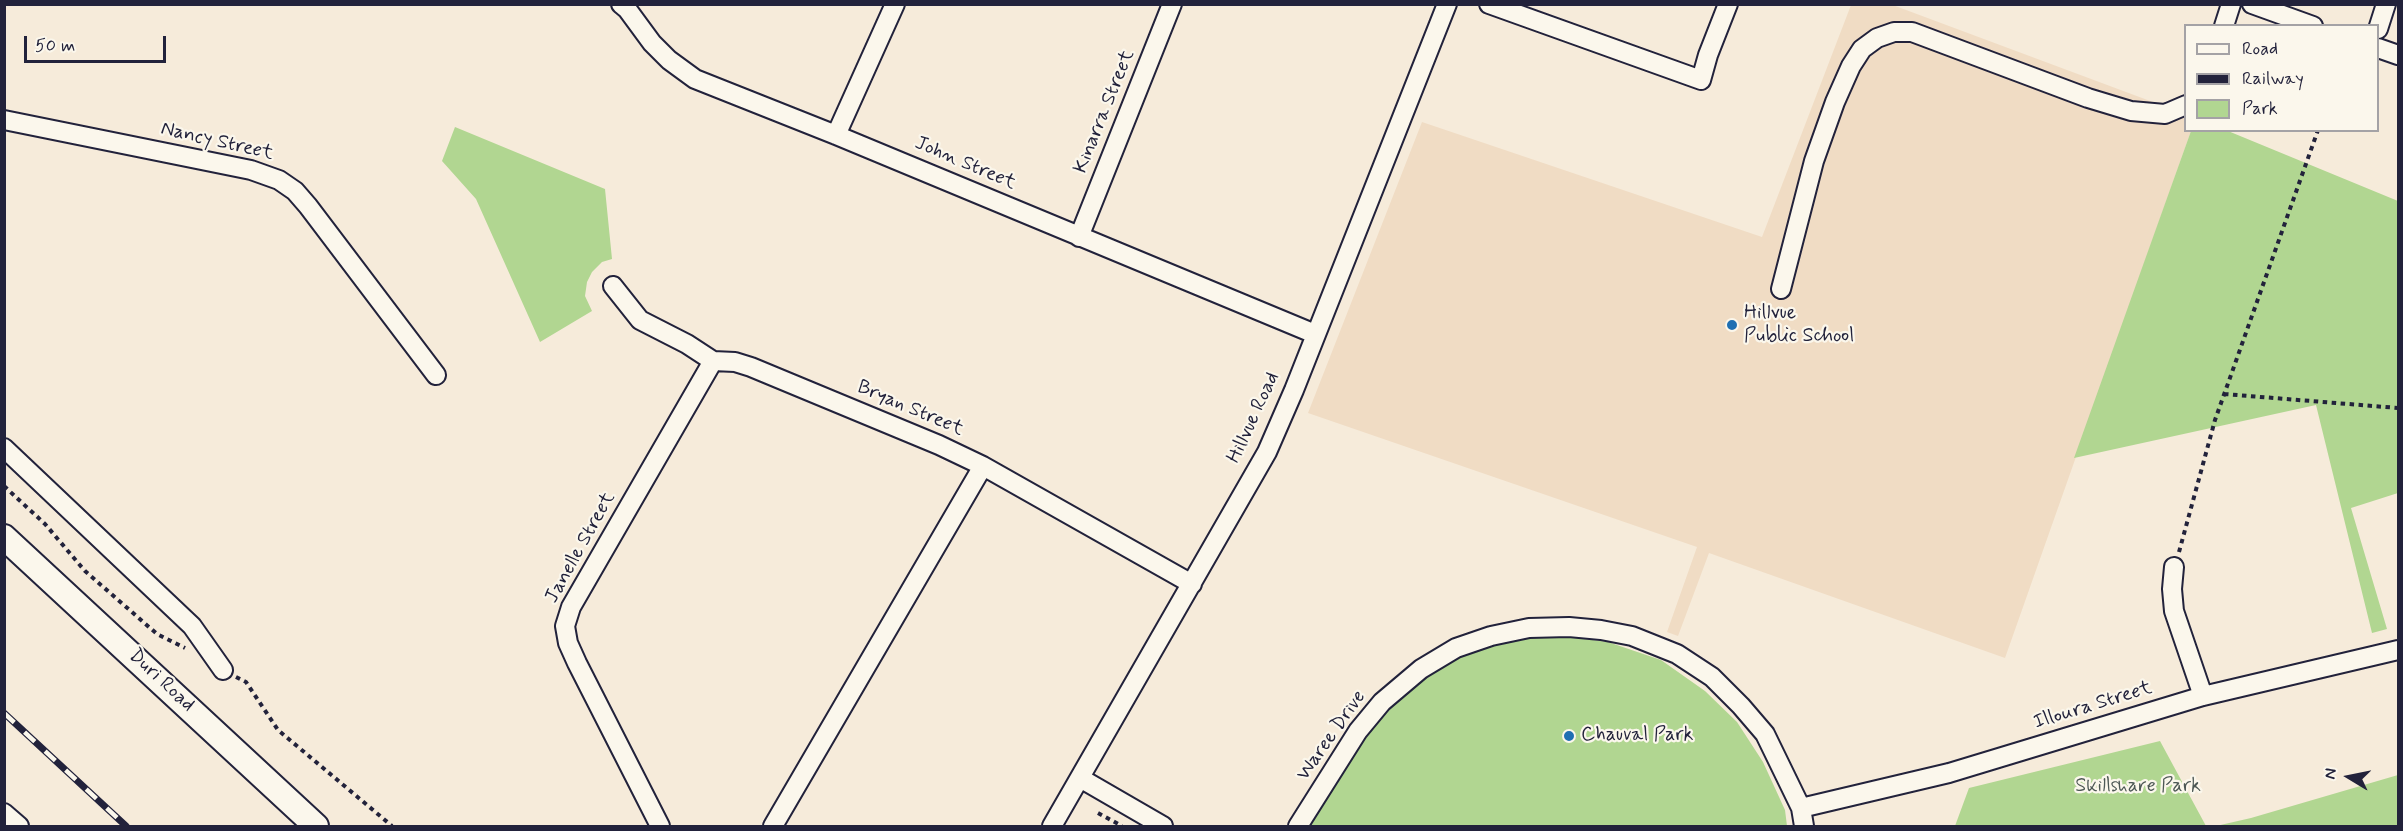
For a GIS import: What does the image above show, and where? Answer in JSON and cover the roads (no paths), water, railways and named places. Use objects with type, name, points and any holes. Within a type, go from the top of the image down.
[{"type":"main road","name":"Duri Road","points":[[4,537],[316,826]]},
{"type":"street","points":[[836,135],[895,4]]},
{"type":"street","name":"Kinarra Street","points":[[1079,237],[1172,4]]},
{"type":"street","name":"Hillvue Road","points":[[1052,826],[1266,452],[1294,390],[1447,4]]},
{"type":"street","points":[[1489,4],[1701,80],[1728,4]]},
{"type":"street","points":[[2225,24],[2231,4]]},
{"type":"street","points":[[2253,4],[2308,24]]},
{"type":"street","points":[[2379,26],[2386,4]]},
{"type":"street","name":"John Street","points":[[626,6],[652,43],[669,60],[696,79],[1315,334]]},
{"type":"street","points":[[1781,289],[1814,161],[1835,102],[1851,66],[1862,49],[1876,39],[1894,32],[1912,32],[2088,98],[2132,111],[2165,114],[2184,106]]},
{"type":"street","points":[[2379,48],[2398,55]]},
{"type":"street","name":"Nancy Street","points":[[4,120],[251,170],[279,180],[295,191],[308,206],[436,375]]},
{"type":"street","name":"Bryan Street","points":[[613,286],[640,320],[687,344],[713,361],[735,362],[751,367],[939,445],[983,466],[1192,584]]},
{"type":"street","name":"Janelle Street","points":[[660,826],[577,663],[568,643],[565,626],[571,607],[713,361]]},
{"type":"street","points":[[4,448],[192,626],[223,670]]},
{"type":"street","points":[[772,826],[983,466]]},
{"type":"street","points":[[2174,567],[2172,589],[2174,611],[2203,696]]},
{"type":"street","name":"Waree Drive","points":[[1298,826],[1358,732],[1382,702],[1421,669],[1456,648],[1491,636],[1528,628],[1569,627],[1632,636],[1677,654],[1712,677],[1765,734],[1801,808],[1804,826]]},
{"type":"street","name":"Illoura Street","points":[[1801,808],[1948,773],[2203,696],[2398,650]]},
{"type":"street","points":[[1080,778],[1162,826]]},
{"type":"street","points":[[4,813],[19,826]]},
{"type":"railway","points":[[4,713],[126,826]]},
{"type":"place","name":"Hillvue Public School","points":[[1732,325]]},
{"type":"place","name":"Chauval Park","points":[[1569,736]]},
{"type":"park label","name":"Skillshare Park","points":[[2138,787]]}]
